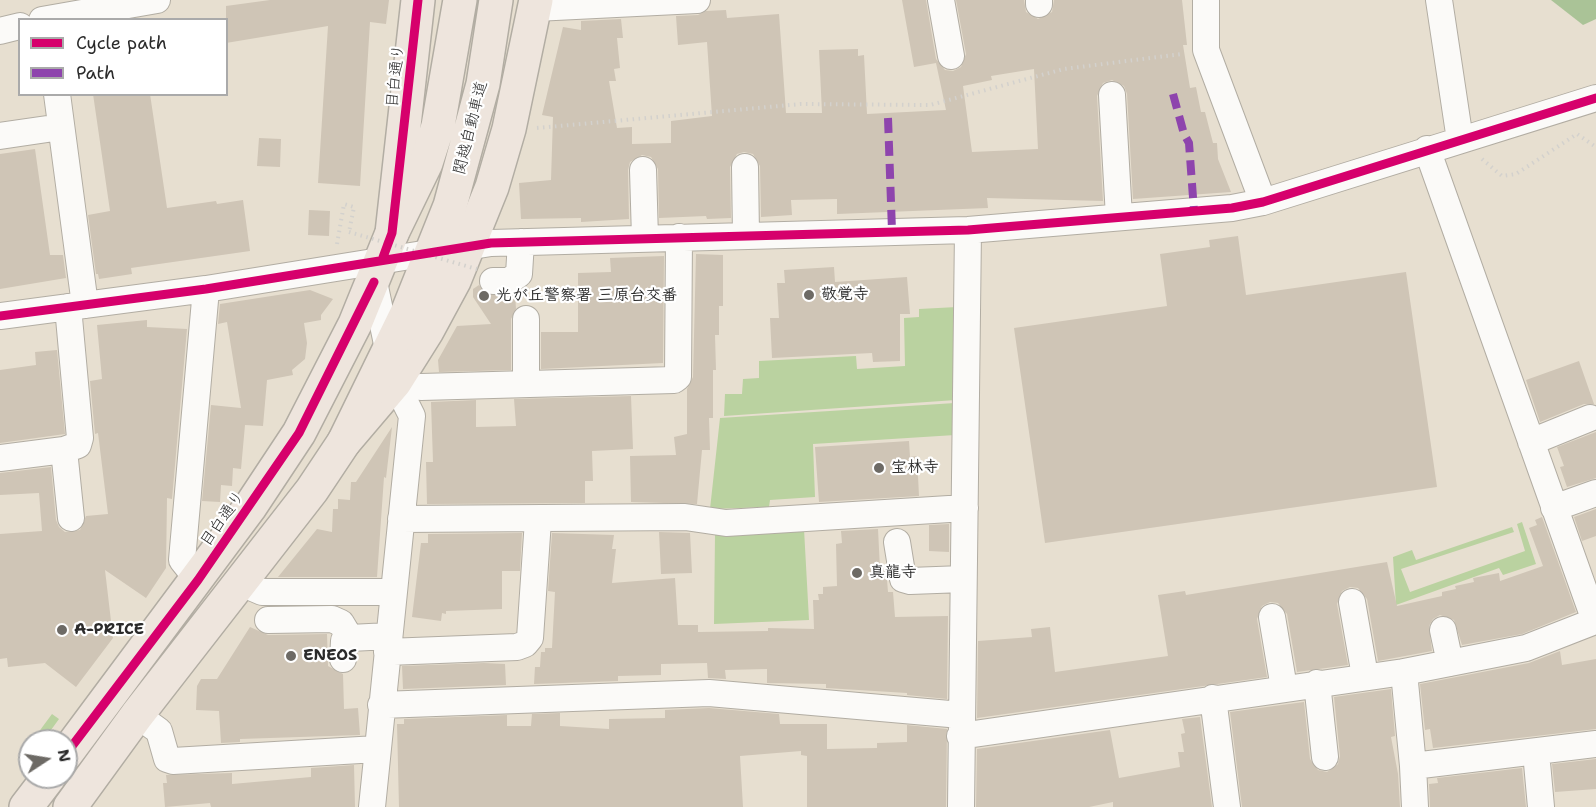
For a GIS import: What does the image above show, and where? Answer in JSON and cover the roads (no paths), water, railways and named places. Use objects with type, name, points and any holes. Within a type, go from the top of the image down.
[{"type":"main road","name":"目白通り","points":[[78,738],[198,580],[299,433],[383,258],[418,0]]},
{"type":"main road","name":"関越自動車道","points":[[383,258],[426,163],[438,126],[460,0]]},
{"type":"main road","name":"関越自動車道","points":[[401,374],[432,252],[450,206],[474,126],[496,0]]},
{"type":"main road","points":[[70,807],[137,715],[241,583],[345,442],[401,374],[432,321],[481,266],[492,187],[509,129],[536,4]]},
{"type":"main road","points":[[26,807],[40,789]]},
{"type":"street","points":[[43,14],[157,0]]},
{"type":"street","points":[[536,4],[697,0]]},
{"type":"street","points":[[942,0],[951,56]]},
{"type":"street","points":[[1206,0],[1206,50],[1263,202]]},
{"type":"street","points":[[1438,0],[1460,140]]},
{"type":"street","points":[[0,31],[18,26]]},
{"type":"street","points":[[1112,95],[1119,217]]},
{"type":"street","points":[[0,458],[64,450],[78,445],[80,438],[76,306],[62,127],[57,96]]},
{"type":"street","points":[[481,266],[521,242],[968,230],[1232,208],[1263,202],[1596,98]]},
{"type":"street","points":[[0,136],[62,127]]},
{"type":"street","points":[[381,705],[709,693],[960,726],[1214,698],[1404,672],[1526,648],[1596,622],[1427,149]]},
{"type":"street","points":[[745,167],[746,235]]},
{"type":"street","points":[[643,170],[645,238]]},
{"type":"street","points":[[961,807],[960,726],[968,230]]},
{"type":"street","points":[[401,374],[526,383],[655,380],[678,377],[679,237]]},
{"type":"street","points":[[0,316],[206,289],[383,258],[432,252],[481,266],[510,281],[519,274],[521,242]]},
{"type":"street","points":[[372,807],[376,749],[412,416],[401,374],[383,258]]},
{"type":"street","points":[[198,580],[182,560],[206,289]]},
{"type":"street","points":[[526,319],[526,383]]},
{"type":"street","points":[[1531,442],[1590,418]]},
{"type":"street","points":[[64,450],[71,518]]},
{"type":"street","points":[[1554,508],[1596,493]]},
{"type":"street","points":[[401,519],[538,520],[685,517],[726,523],[965,508]]},
{"type":"street","points":[[268,620],[332,619],[341,623],[346,649],[388,644],[517,647],[525,644],[530,638],[538,520]]},
{"type":"street","points":[[897,542],[903,579],[910,581],[963,579]]},
{"type":"street","points":[[241,583],[262,592],[393,592]]},
{"type":"street","points":[[1352,602],[1365,676]]},
{"type":"street","points":[[1272,617],[1284,688]]},
{"type":"street","points":[[1443,630],[1450,663]]},
{"type":"street","points":[[1404,672],[1415,807]]},
{"type":"street","points":[[1317,683],[1325,757]]},
{"type":"street","points":[[1214,698],[1227,807]]},
{"type":"street","points":[[137,715],[159,731],[167,759],[173,761],[376,749]]},
{"type":"street","points":[[1413,766],[1596,744]]},
{"type":"street","points":[[1536,752],[1541,807]]},
{"type":"place","name":"敬覚寺","points":[[809,295]]},
{"type":"place","name":"光が丘警察署 三原台交番","points":[[484,296]]},
{"type":"place","name":"宝林寺","points":[[879,468]]},
{"type":"place","name":"真龍寺","points":[[857,573]]},
{"type":"place","name":"A-PRICE","points":[[62,630]]},
{"type":"place","name":"ENEOS","points":[[291,656]]}]
